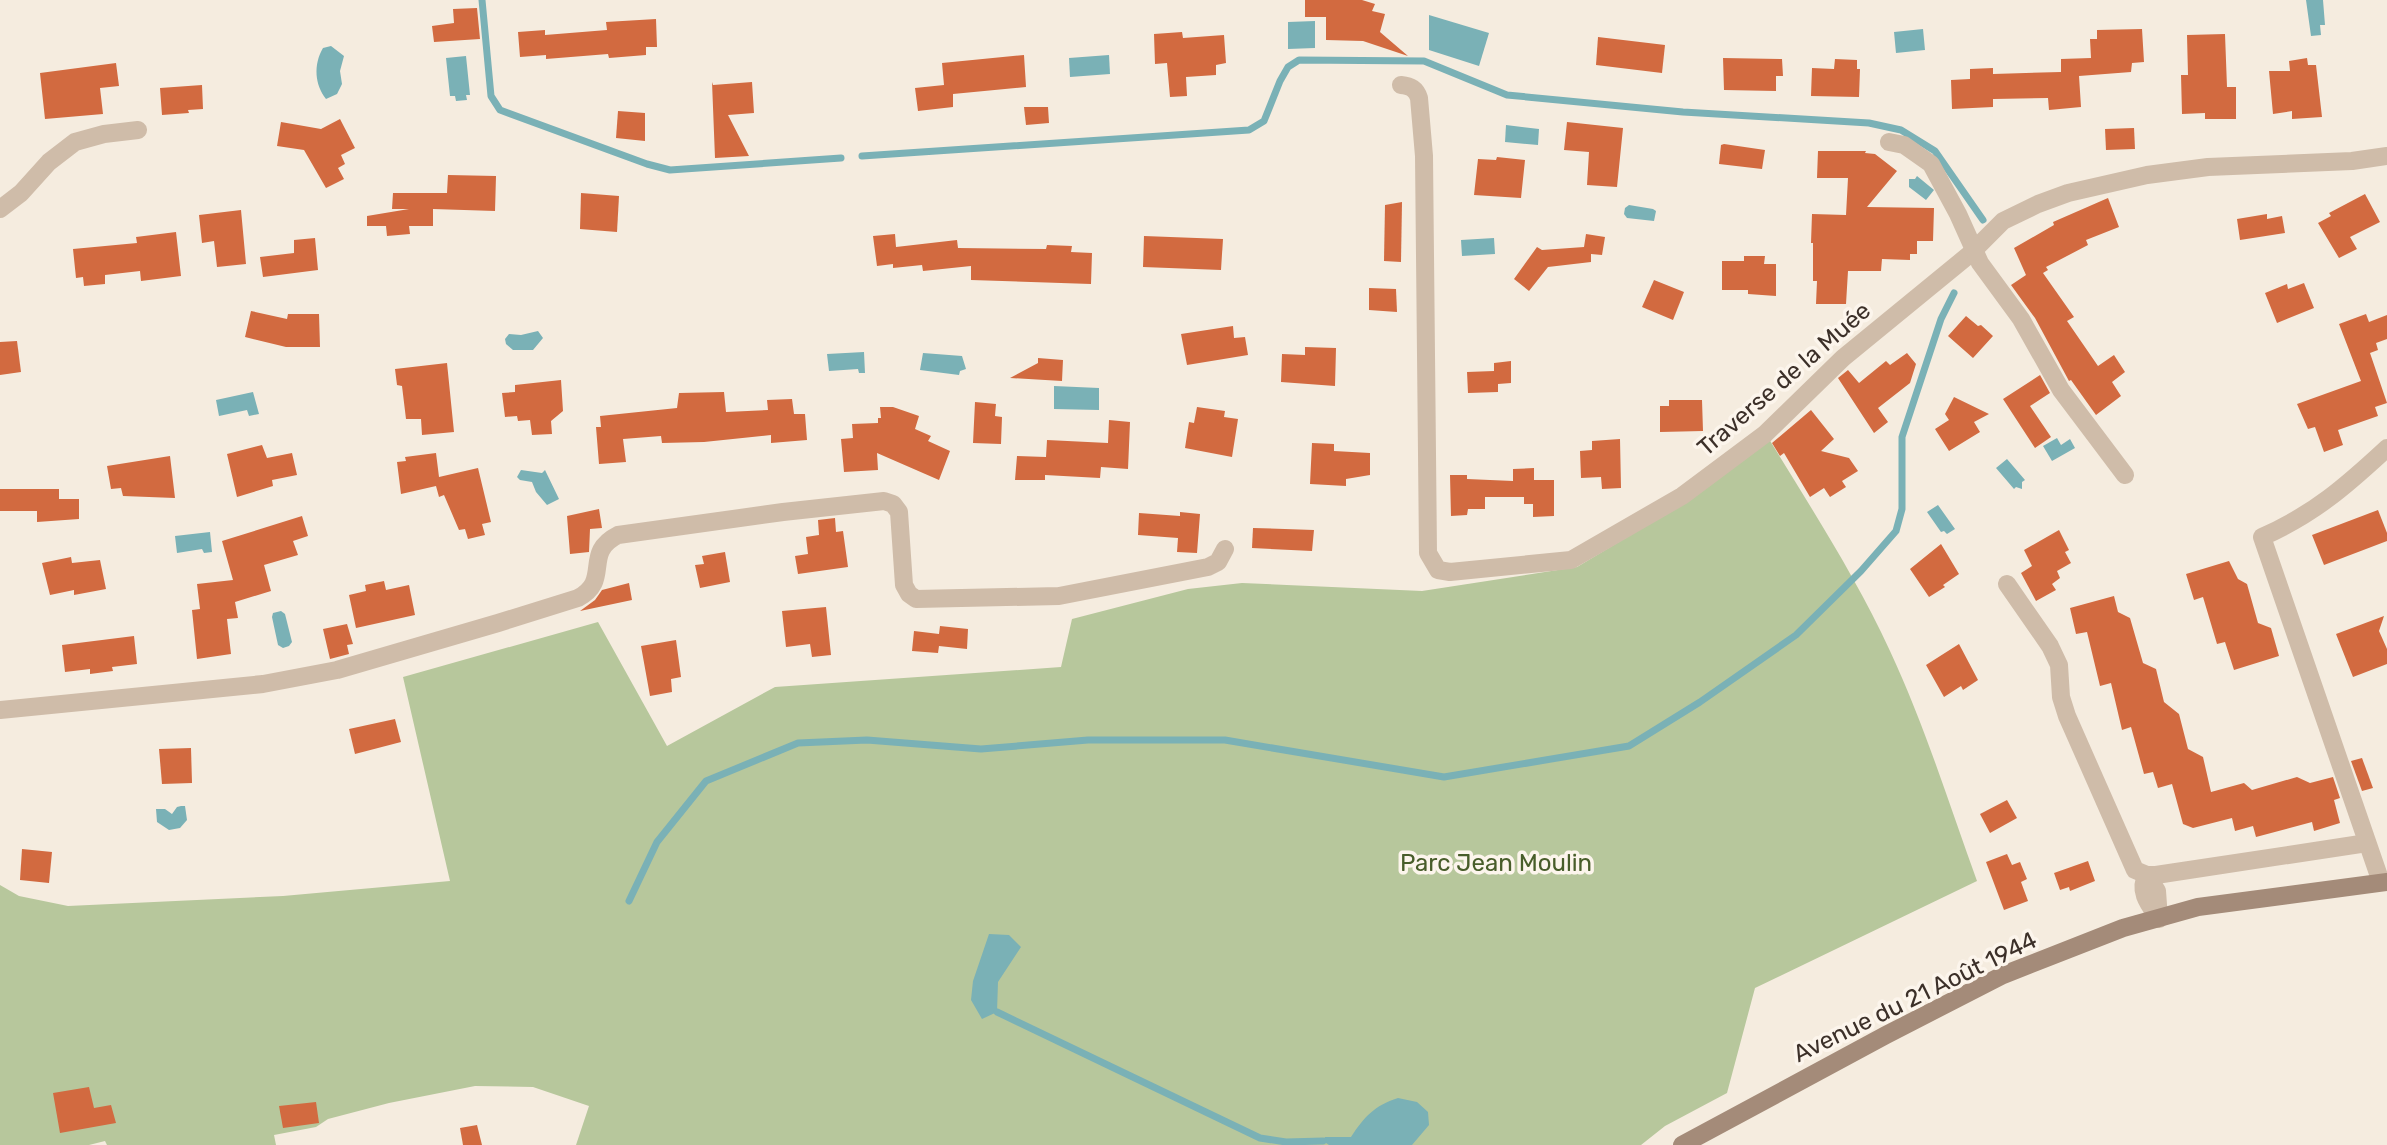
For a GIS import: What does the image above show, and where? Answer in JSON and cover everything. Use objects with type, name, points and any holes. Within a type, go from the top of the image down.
[{"type":"main road","name":"Avenue du 21 Août 1944","points":[[1682,1145],[2003,975],[2123,928],[2198,908],[2259,897],[2384,882]]},
{"type":"street","name":"Traverse de la Muée","points":[[1401,85],[1410,86],[1419,98],[1424,156],[1428,553],[1438,570],[1450,572],[1570,560],[1682,496],[1765,434],[1843,358],[1975,249],[2003,220],[2038,204],[2068,193],[2147,175],[2208,167],[2352,161],[2387,156]]},
{"type":"street","points":[[0,209],[22,193],[49,162],[75,142],[104,134],[138,130]]},
{"type":"street","points":[[1889,142],[1904,145],[1931,164],[1975,249],[1980,264],[2021,318],[2061,390],[2124,475]]},
{"type":"street","points":[[2384,882],[2367,843],[2262,537],[2294,523],[2335,495],[2387,448]]},
{"type":"street","points":[[0,710],[263,684],[337,670],[578,598],[588,592],[596,580],[600,548],[606,541],[618,535],[783,512],[884,502],[894,504],[899,512],[904,585],[916,599],[1059,596],[1208,567],[1218,562],[1225,549]]},
{"type":"street","points":[[2007,584],[2050,646],[2059,665],[2061,697],[2067,716],[2135,870],[2147,875],[2367,843]]},
{"type":"street","points":[[2147,875],[2157,891],[2159,919]]},
{"type":"green space","name":"Parc Jean Moulin","points":[[1769,439],[1877,623],[1926,736],[1977,881],[1755,988],[1727,1093],[1665,1126],[1641,1145],[576,1145],[589,1106],[533,1087],[475,1086],[389,1103],[328,1119],[316,1127],[274,1135],[276,1145],[107,1145],[105,1141],[89,1145],[0,1145],[0,885],[19,896],[68,906],[283,896],[450,881],[403,677],[598,622],[667,746],[775,687],[1061,667],[1072,619],[1188,589],[1242,583],[1422,591],[1577,567],[1679,506]]},
{"type":"water","points":[[2306,0],[2323,0],[2325,25],[2320,25],[2321,35],[2311,36]]},
{"type":"water","points":[[1429,15],[1489,33],[1479,66],[1429,50]]},
{"type":"water","points":[[1315,21],[1315,48],[1288,49],[1288,22]]},
{"type":"water","points":[[1923,29],[1925,50],[1896,53],[1894,32]]},
{"type":"water","points":[[331,46],[344,56],[340,71],[342,84],[337,94],[326,99],[318,81],[317,68],[323,48]]},
{"type":"water","points":[[1109,55],[1110,74],[1070,77],[1069,58]]},
{"type":"water","points":[[466,56],[470,95],[466,95],[467,100],[456,101],[455,96],[450,96],[446,58]]},
{"type":"water","points":[[1506,125],[1539,129],[1538,145],[1505,142]]},
{"type":"water","points":[[1917,176],[1934,190],[1926,200],[1909,187],[1909,179],[1915,179]]},
{"type":"water","points":[[1629,205],[1653,209],[1656,211],[1654,221],[1627,218],[1624,214]]},
{"type":"water","points":[[1494,238],[1495,254],[1462,256],[1461,240]]},
{"type":"water","points":[[538,331],[543,338],[533,350],[513,350],[506,344],[505,339],[509,334],[521,335]]},
{"type":"water","points":[[864,352],[865,373],[859,373],[858,369],[829,371],[827,354]]},
{"type":"water","points":[[923,353],[962,356],[966,369],[960,371],[959,375],[920,370]]},
{"type":"water","points":[[1054,386],[1099,388],[1099,410],[1054,409]]},
{"type":"water","points":[[253,392],[259,414],[249,416],[247,410],[219,416],[216,400]]},
{"type":"water","points":[[2057,438],[2061,445],[2070,439],[2075,448],[2052,461],[2043,446]]},
{"type":"water","points":[[2007,459],[2025,480],[2022,482],[2022,489],[2014,489],[1996,468]]},
{"type":"water","points":[[521,470],[542,473],[545,470],[559,499],[547,505],[536,492],[532,482],[517,477]]},
{"type":"water","points":[[1938,505],[1955,529],[1947,534],[1941,532],[1927,512]]},
{"type":"water","points":[[210,532],[212,552],[204,553],[202,549],[177,553],[175,536]]},
{"type":"water","points":[[281,611],[285,614],[292,642],[283,648],[278,645],[272,617],[273,613]]},
{"type":"water","points":[[185,806],[187,820],[180,828],[169,830],[157,822],[156,809],[165,809],[172,814],[177,807]]},
{"type":"water","points":[[989,934],[1009,935],[1021,947],[998,982],[997,1012],[982,1019],[971,1000],[973,981]]},
{"type":"water","points":[[1398,1098],[1417,1102],[1428,1112],[1429,1125],[1412,1145],[1329,1145],[1323,1141],[1325,1137],[1351,1137],[1371,1113]]},
{"type":"building","points":[[1305,0],[1362,0],[1375,4],[1372,11],[1385,14],[1380,32],[1408,56],[1363,41],[1326,40],[1326,17],[1305,17]]},
{"type":"building","points":[[477,8],[480,39],[434,42],[432,26],[454,23],[453,9]]},
{"type":"building","points":[[656,19],[657,47],[646,47],[646,55],[609,58],[608,54],[546,59],[546,55],[520,57],[518,32],[545,30],[545,35],[607,30],[606,22]]},
{"type":"building","points":[[2142,29],[2144,62],[2132,63],[2131,72],[2079,76],[2081,107],[2049,110],[2048,98],[1993,99],[1993,107],[1952,109],[1951,80],[1970,79],[1970,69],[1993,68],[1993,74],[2061,72],[2061,59],[2091,58],[2090,39],[2097,39],[2097,30]]},
{"type":"building","points":[[1182,32],[1183,38],[1224,35],[1226,63],[1216,65],[1216,75],[1186,77],[1187,96],[1170,97],[1167,63],[1155,64],[1154,34]]},
{"type":"building","points":[[2225,34],[2227,87],[2236,87],[2236,119],[2205,119],[2205,113],[2182,114],[2181,75],[2188,75],[2187,35]]},
{"type":"building","points":[[1598,37],[1665,45],[1662,73],[1596,65]]},
{"type":"building","points":[[1024,55],[1026,87],[953,94],[953,107],[918,111],[915,88],[944,85],[942,63]]},
{"type":"building","points":[[1723,58],[1782,59],[1783,76],[1776,76],[1776,91],[1724,90]]},
{"type":"building","points":[[2307,58],[2308,65],[2316,65],[2322,117],[2292,119],[2292,111],[2273,114],[2269,71],[2290,71],[2289,61]]},
{"type":"building","points":[[1835,59],[1857,60],[1857,69],[1860,69],[1859,97],[1811,96],[1812,68],[1834,69]]},
{"type":"building","points":[[116,63],[119,86],[100,88],[103,114],[45,119],[40,73]]},
{"type":"building","points":[[712,82],[713,85],[752,82],[754,113],[728,115],[749,156],[715,158]]},
{"type":"building","points":[[202,85],[203,109],[162,115],[160,88]]},
{"type":"building","points":[[1024,107],[1048,107],[1049,123],[1026,125]]},
{"type":"building","points":[[618,111],[645,113],[645,141],[616,138]]},
{"type":"building","points":[[340,119],[355,148],[341,155],[345,164],[338,168],[344,179],[326,188],[304,150],[277,146],[281,122],[321,129]]},
{"type":"building","points":[[1567,122],[1623,128],[1617,187],[1587,185],[1589,152],[1564,150]]},
{"type":"building","points":[[2134,128],[2135,149],[2106,150],[2105,129]]},
{"type":"building","points":[[1721,145],[1765,150],[1762,169],[1719,164]]},
{"type":"building","points":[[1818,151],[1866,151],[1865,153],[1875,154],[1897,171],[1867,207],[1934,208],[1933,241],[1917,241],[1917,254],[1910,254],[1910,260],[1882,259],[1881,271],[1848,271],[1846,304],[1816,304],[1817,281],[1813,281],[1811,243],[1812,214],[1846,215],[1848,178],[1817,178]]},
{"type":"building","points":[[1497,157],[1525,160],[1521,198],[1474,195],[1478,159],[1496,160]]},
{"type":"building","points":[[448,175],[496,176],[495,211],[433,209],[433,226],[409,226],[410,234],[387,236],[386,226],[367,226],[367,216],[409,209],[392,209],[393,193],[447,193]]},
{"type":"building","points":[[581,193],[619,196],[617,232],[580,229]]},
{"type":"building","points":[[2365,194],[2380,222],[2350,237],[2357,249],[2339,258],[2318,223],[2331,216],[2329,213]]},
{"type":"building","points":[[2108,198],[2119,227],[2086,240],[2088,245],[2046,267],[2048,270],[2043,273],[2074,317],[2067,321],[2098,366],[2114,355],[2125,372],[2112,382],[2121,396],[2096,415],[2071,380],[2069,381],[2035,318],[2011,285],[2026,275],[2014,248],[2054,225],[2053,222]]},
{"type":"building","points":[[1402,202],[1401,262],[1384,261],[1385,205]]},
{"type":"building","points":[[241,210],[246,264],[217,267],[214,241],[202,243],[199,215]]},
{"type":"building","points":[[2267,214],[2267,219],[2282,216],[2285,233],[2240,240],[2237,219]]},
{"type":"building","points":[[176,232],[181,276],[141,281],[140,271],[105,275],[105,284],[84,286],[83,277],[76,278],[73,249],[137,243],[136,237]]},
{"type":"building","points":[[895,234],[896,247],[957,240],[958,248],[1046,249],[1047,245],[1072,246],[1071,252],[1092,253],[1091,284],[971,280],[971,266],[923,271],[922,265],[893,268],[893,264],[877,266],[873,236]]},
{"type":"building","points":[[1586,234],[1605,237],[1602,255],[1591,254],[1591,262],[1548,267],[1529,291],[1514,279],[1537,247],[1542,250],[1584,247]]},
{"type":"building","points":[[1144,236],[1223,239],[1221,270],[1143,267]]},
{"type":"building","points":[[315,238],[318,270],[263,277],[260,257],[294,253],[294,240]]},
{"type":"building","points":[[1744,256],[1765,256],[1764,264],[1776,264],[1776,296],[1748,294],[1748,290],[1722,290],[1722,261],[1744,261]]},
{"type":"building","points":[[1654,280],[1684,292],[1673,320],[1642,307]]},
{"type":"building","points":[[2304,283],[2314,308],[2277,323],[2265,293],[2287,284],[2288,289]]},
{"type":"building","points":[[1369,288],[1396,289],[1397,312],[1369,310]]},
{"type":"building","points":[[251,311],[287,319],[288,314],[319,314],[320,347],[286,347],[245,337]]},
{"type":"building","points":[[2366,314],[2369,322],[2387,315],[2387,339],[2376,343],[2378,350],[2370,353],[2387,403],[2375,407],[2378,416],[2338,430],[2343,445],[2324,452],[2315,427],[2308,429],[2297,404],[2361,381],[2339,324]]},
{"type":"building","points":[[1966,316],[1993,336],[1973,358],[1948,336]]},
{"type":"building","points":[[1233,326],[1234,338],[1245,337],[1248,355],[1187,365],[1181,334]]},
{"type":"building","points":[[17,341],[21,372],[0,375],[0,342]]},
{"type":"building","points":[[1305,347],[1336,348],[1335,386],[1281,382],[1282,354],[1305,355]]},
{"type":"building","points":[[1907,353],[1916,364],[1910,383],[1878,408],[1888,422],[1874,433],[1838,378],[1848,370],[1859,383],[1886,361],[1890,365]]},
{"type":"building","points":[[1038,358],[1063,360],[1062,381],[1010,378],[1038,363]]},
{"type":"building","points":[[1511,361],[1511,383],[1498,384],[1498,392],[1468,393],[1467,372],[1494,371],[1494,363]]},
{"type":"building","points":[[447,363],[454,432],[422,435],[421,419],[406,419],[402,386],[397,385],[395,369]]},
{"type":"building","points":[[2040,375],[2050,393],[2030,406],[2051,437],[2035,448],[2003,399]]},
{"type":"building","points":[[561,380],[563,411],[551,421],[552,434],[532,435],[530,420],[518,421],[517,416],[505,417],[502,393],[515,392],[515,385]]},
{"type":"building","points":[[724,392],[726,412],[768,410],[767,400],[792,399],[794,414],[805,414],[807,440],[771,443],[771,435],[704,442],[662,443],[661,436],[623,439],[626,462],[599,464],[596,427],[601,427],[600,416],[677,408],[679,393]]},
{"type":"building","points":[[1954,397],[1989,414],[1974,422],[1980,432],[1949,451],[1935,429],[1949,420],[1945,414]]},
{"type":"building","points":[[1669,400],[1702,400],[1703,431],[1660,432],[1660,406],[1669,406]]},
{"type":"building","points":[[975,402],[996,404],[995,416],[1002,417],[1001,444],[973,443]]},
{"type":"building","points":[[880,407],[893,407],[919,416],[915,429],[931,436],[928,441],[950,451],[939,480],[877,453],[878,470],[844,472],[841,439],[853,438],[852,424],[878,423],[878,418],[881,418]]},
{"type":"building","points":[[1197,407],[1225,411],[1224,417],[1238,419],[1232,457],[1185,448],[1189,422],[1194,423]]},
{"type":"building","points":[[1811,410],[1834,439],[1821,451],[1849,458],[1858,471],[1842,481],[1846,487],[1830,497],[1824,488],[1810,497],[1784,453],[1780,456],[1772,443]]},
{"type":"building","points":[[1109,420],[1130,422],[1128,469],[1101,467],[1100,478],[1045,475],[1045,480],[1015,480],[1017,456],[1046,457],[1047,440],[1108,443]]},
{"type":"building","points":[[1620,439],[1621,488],[1602,489],[1601,477],[1581,478],[1580,451],[1592,450],[1592,441]]},
{"type":"building","points":[[1312,443],[1334,444],[1334,451],[1370,453],[1370,475],[1346,479],[1346,486],[1310,484]]},
{"type":"building","points":[[262,445],[267,458],[292,453],[297,475],[272,480],[273,486],[237,497],[227,454]]},
{"type":"building","points":[[436,453],[439,477],[478,468],[491,522],[482,524],[485,535],[468,539],[465,529],[459,530],[444,495],[439,497],[436,486],[401,494],[397,462],[406,461],[405,457]]},
{"type":"building","points":[[170,456],[175,498],[123,496],[121,488],[111,489],[107,466]]},
{"type":"building","points":[[1534,468],[1534,480],[1554,480],[1554,516],[1533,517],[1533,504],[1524,504],[1524,497],[1485,497],[1485,509],[1468,509],[1467,515],[1451,516],[1450,475],[1467,475],[1467,479],[1513,481],[1513,469]]},
{"type":"building","points":[[0,489],[59,489],[59,499],[79,499],[79,519],[37,522],[37,511],[0,511]]},
{"type":"building","points":[[599,509],[602,528],[590,529],[589,552],[570,554],[567,516]]},
{"type":"building","points":[[2378,510],[2387,533],[2387,541],[2324,565],[2312,535]]},
{"type":"building","points":[[1180,512],[1200,514],[1197,553],[1177,552],[1178,538],[1138,535],[1139,513],[1180,516]]},
{"type":"building","points":[[302,516],[308,536],[293,541],[298,555],[264,565],[271,591],[235,602],[238,618],[227,619],[231,654],[197,659],[192,610],[200,609],[197,584],[233,580],[222,541]]},
{"type":"building","points":[[835,518],[836,532],[843,531],[848,567],[798,574],[795,556],[808,554],[806,537],[819,535],[818,520]]},
{"type":"building","points":[[1253,528],[1314,530],[1312,551],[1252,548]]},
{"type":"building","points":[[2059,530],[2069,550],[2065,552],[2071,563],[2057,571],[2060,578],[2052,584],[2056,590],[2036,601],[2021,573],[2032,566],[2024,550]]},
{"type":"building","points":[[1941,544],[1959,574],[1929,597],[1910,569]]},
{"type":"building","points":[[725,552],[730,582],[700,588],[695,565],[704,564],[702,556]]},
{"type":"building","points":[[71,557],[72,563],[100,560],[106,589],[74,595],[74,590],[50,595],[42,563]]},
{"type":"building","points":[[2229,561],[2238,579],[2247,584],[2258,623],[2271,628],[2279,656],[2234,670],[2225,642],[2217,644],[2203,597],[2194,600],[2186,574]]},
{"type":"building","points":[[384,581],[386,590],[409,585],[415,615],[356,628],[349,595],[366,591],[365,585]]},
{"type":"building","points":[[629,583],[632,600],[580,611],[595,600],[602,590]]},
{"type":"building","points":[[2114,596],[2118,612],[2130,618],[2143,663],[2156,669],[2164,702],[2179,714],[2188,749],[2203,757],[2211,792],[2244,783],[2252,790],[2297,777],[2310,783],[2333,777],[2340,798],[2334,800],[2340,823],[2314,831],[2312,822],[2256,837],[2253,826],[2235,831],[2232,818],[2193,828],[2183,824],[2172,784],[2158,788],[2153,772],[2144,774],[2131,727],[2122,730],[2111,683],[2100,686],[2087,632],[2076,634],[2070,608]]},
{"type":"building","points":[[826,607],[831,655],[812,657],[810,644],[786,647],[782,611]]},
{"type":"building","points":[[2384,616],[2379,631],[2387,649],[2387,664],[2353,677],[2336,634]]},
{"type":"building","points":[[347,624],[353,644],[347,645],[349,654],[330,659],[323,629]]},
{"type":"building","points":[[940,626],[968,629],[967,649],[939,646],[938,653],[912,651],[914,631],[939,634]]},
{"type":"building","points":[[134,636],[137,664],[112,667],[113,671],[90,674],[90,669],[65,672],[62,645]]},
{"type":"building","points":[[676,640],[681,677],[671,679],[672,692],[650,696],[641,646]]},
{"type":"building","points":[[1959,644],[1978,680],[1963,690],[1961,686],[1944,697],[1926,665]]},
{"type":"building","points":[[395,719],[401,742],[355,754],[349,729]]},
{"type":"building","points":[[191,748],[192,783],[162,784],[159,749]]},
{"type":"building","points":[[2362,758],[2373,788],[2362,791],[2351,761]]},
{"type":"building","points":[[2007,800],[2017,818],[1990,833],[1980,814]]},
{"type":"building","points":[[22,849],[52,852],[49,883],[20,880]]},
{"type":"building","points":[[2007,854],[2012,865],[2020,862],[2027,879],[2021,882],[2028,901],[2004,910],[1986,862]]},
{"type":"building","points":[[2088,861],[2095,881],[2070,891],[2069,887],[2060,890],[2054,873]]},
{"type":"building","points":[[89,1087],[94,1108],[111,1105],[116,1123],[60,1133],[53,1093]]},
{"type":"building","points":[[316,1102],[319,1123],[283,1128],[279,1106]]},
{"type":"building","points":[[477,1125],[482,1145],[463,1145],[460,1128]]},
{"type":"waterway","points":[[482,0],[491,96],[500,110],[670,170],[841,158]]},
{"type":"waterway","points":[[862,156],[1249,130],[1264,121],[1288,67],[1299,60],[1424,61],[1507,95],[1683,112],[1869,123],[1901,130],[1935,151],[1983,220]]},
{"type":"waterway","points":[[629,901],[657,842],[706,781],[798,743],[867,740],[981,749],[1088,740],[1225,740],[1444,777],[1629,746],[1700,702],[1796,635],[1861,571],[1896,531],[1902,509],[1902,437],[1941,319],[1954,293]]},
{"type":"waterway","points":[[997,1012],[1260,1138],[1286,1142],[1323,1141]]}]
